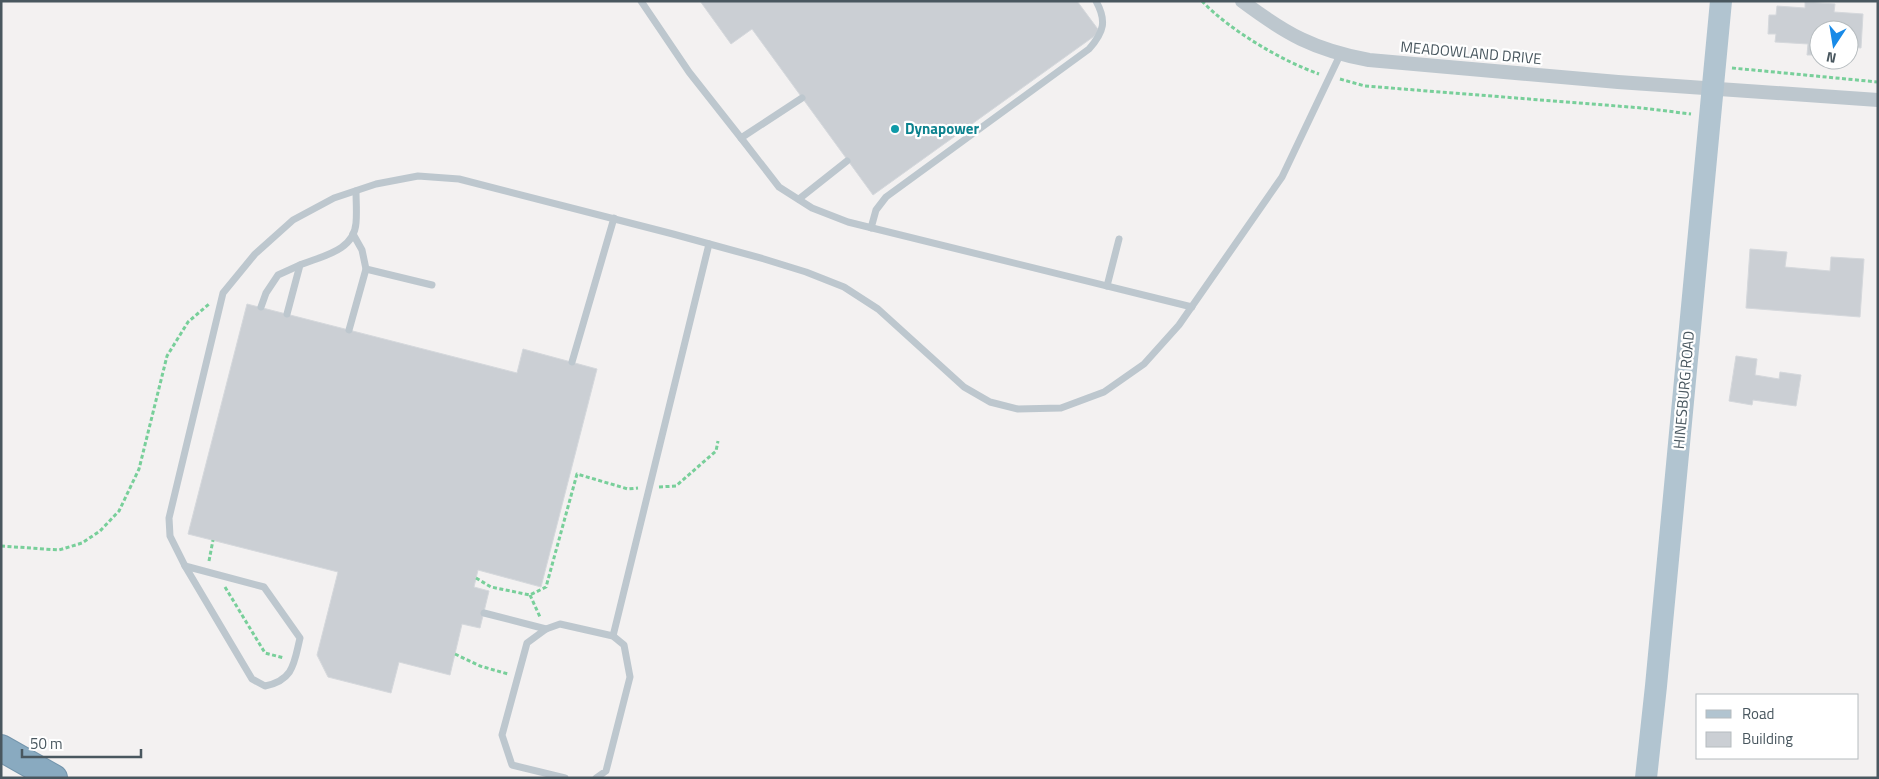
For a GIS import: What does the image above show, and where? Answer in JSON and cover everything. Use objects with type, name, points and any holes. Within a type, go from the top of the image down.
[{"type":"highway","points":[[1,748],[54,778]]},
{"type":"main road","name":"HINESBURG ROAD","points":[[1646,778],[1721,1]]},
{"type":"street","name":"MEADOWLAND DRIVE","points":[[1242,1],[1275,26],[1300,40],[1340,55],[1388,62],[1618,82],[1713,77],[1878,100]]},
{"type":"lane","points":[[641,1],[689,72],[779,186],[812,208],[872,228],[1192,307]]},
{"type":"lane","points":[[872,228],[876,210],[886,197],[1090,49],[1099,38],[1103,26],[1103,15],[1096,1]]},
{"type":"lane","points":[[185,566],[264,587],[300,638],[291,671],[279,683],[265,686],[252,679],[185,566],[170,536],[169,518],[223,293],[256,254],[293,220],[334,198],[376,184],[418,176],[459,178],[614,218],[806,272],[844,287],[878,309],[964,387],[990,402],[1018,409],[1061,408],[1104,392],[1144,364],[1179,325],[1282,177],[1340,55]]},
{"type":"lane","points":[[741,138],[802,98]]},
{"type":"lane","points":[[798,199],[847,161]]},
{"type":"lane","points":[[262,308],[266,293],[278,275],[346,246],[354,234],[356,224],[356,191]]},
{"type":"lane","points":[[572,362],[614,218]]},
{"type":"lane","points":[[349,330],[366,269],[362,250],[354,234]]},
{"type":"lane","points":[[1107,286],[1120,238]]},
{"type":"lane","points":[[613,636],[709,244]]},
{"type":"lane","points":[[287,314],[300,265]]},
{"type":"lane","points":[[366,269],[432,285]]},
{"type":"lane","points":[[484,613],[546,629]]},
{"type":"lane","points":[[565,778],[512,765],[502,735],[527,643],[546,629],[560,624],[613,636],[624,645],[630,677],[606,771],[596,778]]},
{"type":"path","points":[[1713,77],[1878,82]]},
{"type":"path","points":[[1,546],[59,550],[82,543],[100,531],[119,511],[139,469],[167,356],[188,322],[223,293]]},
{"type":"path","points":[[476,578],[491,586],[530,595],[546,587],[577,474],[628,489],[676,486],[716,451],[718,440]]},
{"type":"path","points":[[213,540],[208,559],[265,653]]},
{"type":"path","points":[[530,595],[546,629]]},
{"type":"path","points":[[455,654],[480,666],[518,676]]},
{"type":"building","name":"Dynapower","points":[[700,1],[1077,1],[1100,32],[873,195],[752,29],[731,44]]},
{"type":"building","points":[[1805,2],[1835,4],[1834,12],[1863,14],[1861,48],[1859,48],[1859,20],[1809,20],[1809,55],[1807,55],[1808,44],[1775,42],[1776,34],[1768,34],[1769,15],[1776,15],[1777,6],[1805,8]]},
{"type":"building","points":[[1750,249],[1787,252],[1785,267],[1830,271],[1831,257],[1864,259],[1860,317],[1746,308]]},
{"type":"building","points":[[247,304],[517,373],[523,349],[597,369],[541,587],[478,570],[474,587],[489,591],[480,628],[462,624],[450,675],[399,662],[391,693],[328,677],[317,655],[338,572],[188,534]]},
{"type":"building","points":[[1736,356],[1757,359],[1755,375],[1779,379],[1780,372],[1801,375],[1796,406],[1753,400],[1752,405],[1729,401]]},
{"type":"place","name":"Dynapower","points":[[895,129]]}]
